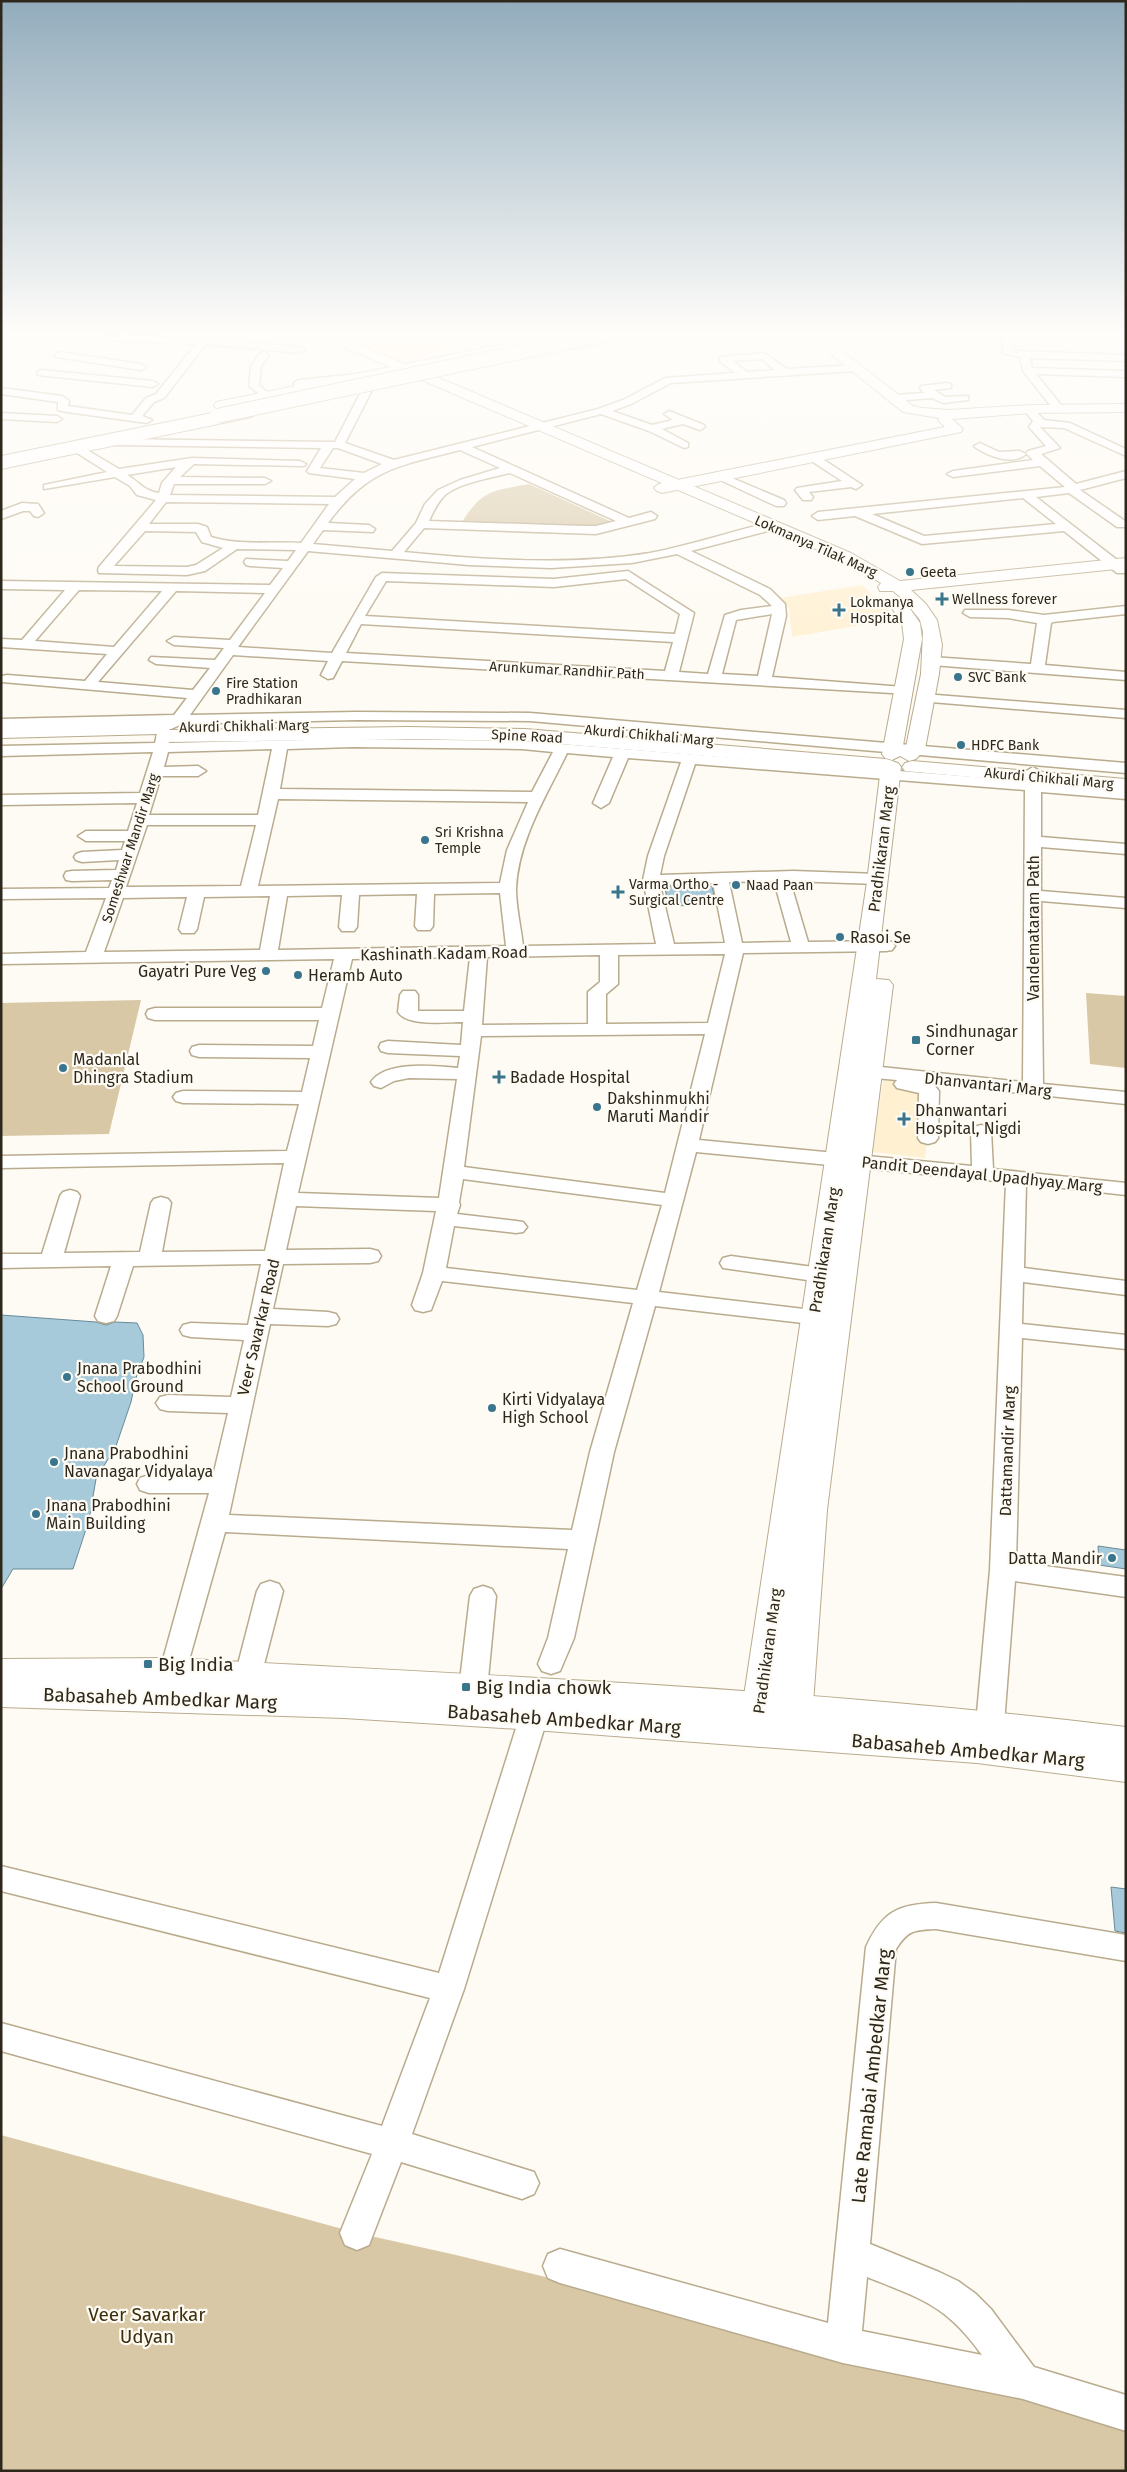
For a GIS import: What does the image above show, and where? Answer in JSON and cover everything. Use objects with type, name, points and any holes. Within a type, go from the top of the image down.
[{"type":"main road","points":[[1,455],[20,449]]},
{"type":"main road","points":[[1,460],[30,449]]},
{"type":"main road","points":[[1,465],[36,449]]},
{"type":"main road","name":"Lokmanya Tilak Marg","points":[[584,449],[765,528],[891,590],[922,611],[932,630],[932,661],[924,698],[901,761]]},
{"type":"main road","points":[[669,486],[856,449]]},
{"type":"main road","points":[[891,590],[1122,566]]},
{"type":"main road","name":"Lokmanya Tilak Marg","points":[[891,590],[914,630],[904,691],[901,761]]},
{"type":"main road","name":"Akurdi Chikhali Marg","points":[[1,732],[166,732]]},
{"type":"main road","name":"Spine Road","points":[[166,732],[525,735],[901,761]]},
{"type":"main road","name":"Akurdi Chikhali Marg","points":[[1,741],[166,732]]},
{"type":"main road","name":"Akurdi Chikhali Marg","points":[[901,761],[1032,777],[1126,785]]},
{"type":"main road","name":"Pradhikaran Marg","points":[[878,946],[878,879],[901,761]]},
{"type":"main road","name":"Pradhikaran Marg","points":[[793,1722],[825,1319],[821,1275],[847,1159],[863,1074],[901,761]]},
{"type":"main road","name":"Akurdi Chikhali Marg","points":[[1032,777],[1126,775]]},
{"type":"main road","name":"Pradhikaran Marg","points":[[757,1719],[825,1319],[847,1159]]},
{"type":"main road","name":"Babasaheb Ambedkar Marg","points":[[1,1672],[169,1685],[344,1704],[542,1691]]},
{"type":"main road","name":"Babasaheb Ambedkar Marg","points":[[1,1693],[169,1685],[248,1676],[473,1689],[542,1691],[793,1722],[977,1749],[1126,1767]]},
{"type":"main road","name":"Babasaheb Ambedkar Marg","points":[[793,1722],[990,1724],[1126,1741]]},
{"type":"street","points":[[82,449],[134,484],[141,493],[163,498],[338,501]]},
{"type":"street","points":[[207,449],[182,467],[171,480],[163,498],[142,526],[104,570],[177,572],[200,568],[225,571],[220,588]]},
{"type":"street","points":[[330,449],[313,471],[358,480]]},
{"type":"street","points":[[348,449],[393,464]]},
{"type":"street","points":[[1,751],[166,732],[197,696],[338,501],[358,480],[393,464],[447,449]]},
{"type":"street","points":[[467,449],[628,522]]},
{"type":"street","points":[[986,449],[997,456],[1032,453],[1048,449]]},
{"type":"street","points":[[1032,453],[1073,490],[1121,524]]},
{"type":"street","points":[[807,498],[801,490],[858,486],[814,458]]},
{"type":"street","points":[[48,487],[116,472],[192,461],[300,464]]},
{"type":"street","points":[[953,474],[1043,462]]},
{"type":"street","points":[[395,555],[421,524],[431,504],[448,489],[464,482],[511,469]]},
{"type":"street","points":[[818,516],[1073,490],[1126,474]]},
{"type":"street","points":[[720,476],[780,503]]},
{"type":"street","points":[[171,480],[265,481]]},
{"type":"street","points":[[308,482],[358,480]]},
{"type":"street","points":[[924,493],[936,503]]},
{"type":"street","points":[[1026,495],[1122,566]]},
{"type":"street","points":[[1,514],[28,507],[34,507],[38,513]]},
{"type":"street","points":[[854,511],[922,540],[1068,527]]},
{"type":"street","points":[[421,524],[596,530],[651,516]]},
{"type":"street","points":[[142,526],[149,528],[198,528],[203,530],[206,539],[213,542],[305,546],[395,555],[553,564],[631,559],[678,550],[765,528]]},
{"type":"street","points":[[320,526],[369,529]]},
{"type":"street","points":[[200,568],[237,544]]},
{"type":"street","points":[[246,560],[258,545]]},
{"type":"street","points":[[678,550],[765,592],[778,604],[764,680]]},
{"type":"street","points":[[216,558],[291,565]]},
{"type":"street","points":[[328,675],[336,656],[382,577],[554,584],[628,575],[685,610],[687,618],[671,676]]},
{"type":"street","points":[[1,585],[274,589]]},
{"type":"street","points":[[25,645],[76,586]]},
{"type":"street","points":[[92,681],[172,588]]},
{"type":"street","points":[[714,678],[730,618],[741,614],[778,610]]},
{"type":"street","points":[[970,613],[1008,614],[1047,620],[1126,610]]},
{"type":"street","points":[[356,620],[680,638]]},
{"type":"street","points":[[1037,668],[1044,622],[1047,620]]},
{"type":"street","name":"Arunkumar Randhir Path","points":[[174,641],[336,656],[764,680],[904,691]]},
{"type":"street","points":[[1,643],[118,651]]},
{"type":"street","points":[[40,661],[53,647]]},
{"type":"street","points":[[932,661],[1126,676]]},
{"type":"street","points":[[153,665],[216,669]]},
{"type":"street","points":[[7,679],[197,696]]},
{"type":"street","points":[[924,698],[1126,714]]},
{"type":"street","points":[[1,723],[166,732],[280,744],[407,742],[563,747],[690,757],[1126,768]]},
{"type":"street","name":"Someshwar Mandir Marg","points":[[93,958],[123,875],[166,732]]},
{"type":"street","points":[[248,891],[271,794],[280,744]]},
{"type":"street","points":[[515,952],[508,888],[512,859],[521,835],[563,747]]},
{"type":"street","points":[[601,803],[623,752]]},
{"type":"street","points":[[666,949],[651,880],[656,856],[690,757]]},
{"type":"street","points":[[155,772],[198,771]]},
{"type":"street","points":[[1032,777],[1126,794]]},
{"type":"street","name":"Vandemataram Path","points":[[1032,777],[1033,1089]]},
{"type":"street","points":[[271,794],[539,797]]},
{"type":"street","points":[[1,800],[147,798]]},
{"type":"street","points":[[140,820],[264,820]]},
{"type":"street","points":[[86,836],[135,836]]},
{"type":"street","points":[[1033,841],[1126,849]]},
{"type":"street","points":[[82,857],[129,855]]},
{"type":"street","points":[[72,876],[123,875]]},
{"type":"street","points":[[651,880],[785,876],[849,876],[878,879]]},
{"type":"street","points":[[782,882],[801,948]]},
{"type":"street","points":[[357,2233],[450,1989],[560,1638],[602,1452],[674,1200],[735,949],[721,883]]},
{"type":"street","points":[[1,894],[508,888]]},
{"type":"street","points":[[424,926],[426,889]]},
{"type":"street","points":[[348,927],[351,890]]},
{"type":"street","points":[[268,955],[278,891]]},
{"type":"street","points":[[188,929],[197,892]]},
{"type":"street","points":[[1033,895],[1126,903]]},
{"type":"street","name":"Kashinath Kadam Road","points":[[1,959],[878,946]]},
{"type":"street","points":[[597,1029],[597,992],[609,984],[609,950]]},
{"type":"street","points":[[423,1305],[434,1273],[448,1212],[468,1074],[479,952]]},
{"type":"street","name":"Veer Savarkar Road","points":[[169,1685],[215,1523],[286,1199],[344,954]]},
{"type":"street","points":[[409,995],[407,1012],[414,1016],[472,1033]]},
{"type":"street","points":[[155,1014],[329,1014]]},
{"type":"street","points":[[388,1047],[472,1033],[717,1028]]},
{"type":"street","points":[[199,1051],[320,1052]]},
{"type":"street","points":[[381,1082],[386,1077],[397,1072],[468,1074]]},
{"type":"street","points":[[863,1074],[926,1088],[929,1091],[928,1138]]},
{"type":"street","name":"Dhanvantari Marg","points":[[863,1074],[1126,1098]]},
{"type":"street","points":[[183,1097],[309,1098]]},
{"type":"street","points":[[981,1132],[983,1174]]},
{"type":"street","name":"Pandit Deendayal Upadhyay Marg","points":[[688,1145],[847,1159],[1126,1189]]},
{"type":"street","points":[[1,1162],[296,1157]]},
{"type":"street","points":[[454,1172],[674,1200]]},
{"type":"street","name":"Dattamandir Marg","points":[[990,1724],[1002,1570],[1016,1177]]},
{"type":"street","points":[[52,1260],[70,1196]]},
{"type":"street","points":[[286,1199],[448,1212],[516,1227]]},
{"type":"street","points":[[150,1258],[161,1203]]},
{"type":"street","points":[[1,1260],[370,1256]]},
{"type":"street","points":[[106,1316],[124,1259]]},
{"type":"street","points":[[731,1263],[821,1275]]},
{"type":"street","points":[[434,1273],[825,1319]]},
{"type":"street","points":[[1013,1274],[1126,1288]]},
{"type":"street","points":[[191,1330],[328,1319]]},
{"type":"street","points":[[1010,1330],[1126,1342]]},
{"type":"street","points":[[168,1403],[241,1405]]},
{"type":"street","points":[[150,1484],[223,1485]]},
{"type":"street","points":[[215,1523],[581,1540]]},
{"type":"street","points":[[1002,1570],[1126,1587]]},
{"type":"street","points":[[248,1676],[270,1591]]},
{"type":"street","points":[[473,1689],[483,1596]]},
{"type":"street","points":[[1,1878],[450,1989]]},
{"type":"street","name":"Late Ramabai Ambedkar Marg","points":[[843,2345],[881,1947],[894,1926],[912,1917],[936,1916],[1126,1948]]},
{"type":"street","points":[[1,2037],[392,2144],[522,2183]]},
{"type":"street","points":[[852,2255],[927,2284],[946,2293],[964,2306],[979,2321],[1023,2381]]},
{"type":"street","points":[[560,2266],[843,2345],[1023,2381],[1126,2413]]},
{"type":"shaded area","name":"Lokmanya Hospital","points":[[862,585],[897,619],[792,637],[789,609],[780,598]]},
{"type":"shaded area","name":"Dhanwantari Hospital, Nigdi","points":[[883,1080],[933,1085],[925,1158],[873,1152]]},
{"type":"green space","points":[[529,484],[612,522],[583,527],[462,522],[476,503],[490,493]]},
{"type":"green space","points":[[1086,993],[1126,996],[1126,1068],[1090,1064]]},
{"type":"green space","name":"Madanlal Dhingra Stadium","points":[[141,1000],[109,1134],[1,1136],[1,1003]]},
{"type":"green space","name":"Veer Savarkar Udyan","points":[[1,2135],[357,2233],[456,2255],[1126,2420],[1126,2471],[1,2471]]},
{"type":"building","points":[[712,886],[716,905],[668,906],[665,887]]},
{"type":"building","name":"Jnana Prabodhini School Ground","points":[[1,1315],[96,1322],[106,1325],[115,1322],[137,1323],[143,1335],[144,1357],[116,1446],[96,1479],[89,1520],[73,1569],[13,1569],[1,1589]]},
{"type":"building","name":"Datta Mandir","points":[[1098,1546],[1126,1550],[1126,1569],[1099,1565]]},
{"type":"building","points":[[1111,1887],[1126,1889],[1126,1933],[1115,1931]]},
{"type":"place","name":"Geeta","points":[[910,572]]},
{"type":"place","name":"Wellness forever","points":[[942,599]]},
{"type":"place","name":"Lokmanya Hospital","points":[[839,610]]},
{"type":"place","name":"SVC Bank","points":[[958,677]]},
{"type":"place","name":"Fire Station Pradhikaran","points":[[216,691]]},
{"type":"place","name":"HDFC Bank","points":[[961,745]]},
{"type":"place","name":"Sri Krishna Temple","points":[[425,840]]},
{"type":"place","name":"Naad Paan","points":[[736,885]]},
{"type":"place","name":"Varma Ortho - Surgical Centre","points":[[618,892]]},
{"type":"place","name":"Rasoi Se","points":[[840,937]]},
{"type":"place","name":"Gayatri Pure Veg","points":[[266,971]]},
{"type":"place","name":"Heramb Auto","points":[[298,975]]},
{"type":"place","name":"Sindhunagar Corner","points":[[916,1040]]},
{"type":"place","name":"Madanlal Dhingra Stadium","points":[[63,1068]]},
{"type":"place","name":"Badade Hospital","points":[[499,1077]]},
{"type":"place","name":"Dakshinmukhi Maruti Mandir","points":[[597,1107]]},
{"type":"place","name":"Dhanwantari Hospital, Nigdi","points":[[904,1119]]},
{"type":"place","name":"Jnana Prabodhini School Ground","points":[[67,1377]]},
{"type":"place","name":"Kirti Vidyalaya High School","points":[[492,1408]]},
{"type":"place","name":"Jnana Prabodhini Navanagar Vidyalaya","points":[[54,1462]]},
{"type":"place","name":"Jnana Prabodhini Main Building","points":[[36,1514]]},
{"type":"place","name":"Datta Mandir","points":[[1112,1558]]},
{"type":"place","name":"Big India","points":[[148,1664]]},
{"type":"place","name":"Big India chowk","points":[[466,1687]]}]
